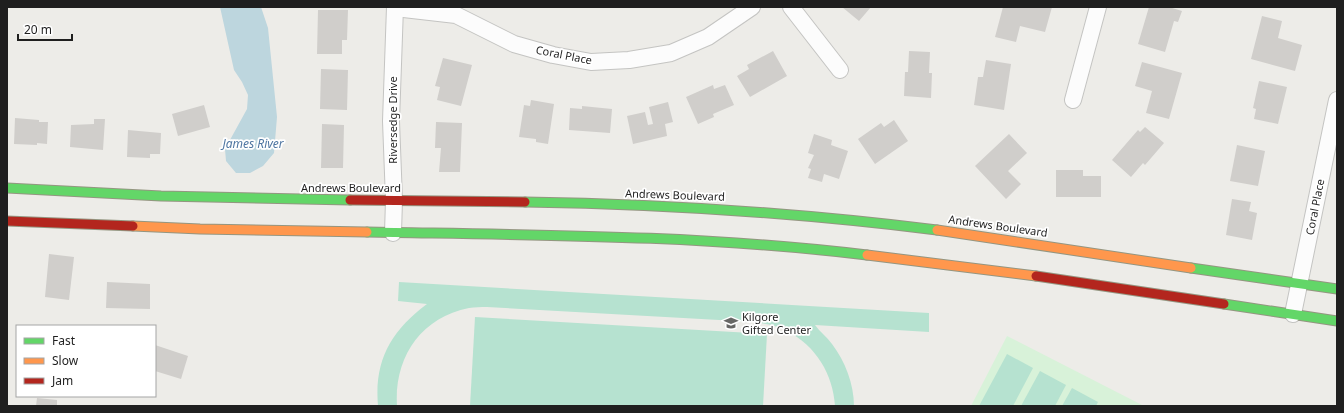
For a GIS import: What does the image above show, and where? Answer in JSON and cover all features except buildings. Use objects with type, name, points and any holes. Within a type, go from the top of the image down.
[{"type":"street","name":"Coral Place","points":[[395,8],[456,15],[514,44],[553,55],[591,62],[629,60],[671,53],[708,37],[752,7]]},
{"type":"street","points":[[791,7],[840,70]]},
{"type":"street","points":[[1073,100],[1098,7]]},
{"type":"street","name":"Riversedge Drive","points":[[392,233],[394,200],[391,121],[395,8]]},
{"type":"street","name":"Coral Place","points":[[1294,314],[1337,100]]},
{"type":"street","name":"Andrews Boulevard","points":[[7,188],[95,194],[193,198],[553,203],[695,208],[813,216],[995,238],[1299,284],[1337,288]]},
{"type":"street","points":[[7,221],[200,230],[668,238],[834,251],[1028,275],[1337,321]]},
{"type":"green space","points":[[399,282],[929,313],[929,332],[815,325],[837,351],[845,365],[852,389],[854,406],[835,406],[834,394],[827,372],[814,353],[797,337],[772,325],[755,322],[487,307],[471,308],[452,313],[437,321],[424,331],[414,343],[400,372],[397,388],[397,406],[378,406],[377,390],[379,374],[382,361],[388,348],[404,325],[414,314],[427,304],[398,301]]},
{"type":"green space","points":[[475,317],[767,334],[763,406],[470,406]]},
{"type":"green space","points":[[1007,336],[1144,406],[971,406]]},
{"type":"green space","points":[[1007,354],[1033,368],[1013,406],[979,406]]},
{"type":"green space","points":[[1040,371],[1066,385],[1055,406],[1021,406]]},
{"type":"green space","points":[[1072,388],[1098,402],[1096,406],[1062,406]]},
{"type":"water","name":"James River","points":[[220,7],[261,7],[268,28],[277,117],[274,153],[263,166],[250,173],[236,173],[226,161],[225,149],[247,109],[248,95],[234,70]]},
{"type":"traffic: fast","points":[[7,188],[161,196],[350,200]]},
{"type":"traffic: fast","points":[[525,202],[731,210],[937,230]]},
{"type":"traffic: fast","points":[[367,232],[618,237],[743,243],[867,255]]},
{"type":"traffic: fast","points":[[1191,268],[1337,289]]},
{"type":"traffic: fast","points":[[1224,304],[1337,321]]},
{"type":"traffic: slow","points":[[133,226],[200,229],[367,232]]},
{"type":"traffic: slow","points":[[937,230],[1191,268]]},
{"type":"traffic: slow","points":[[867,255],[1036,276]]},
{"type":"traffic: jam","points":[[350,200],[525,202]]},
{"type":"traffic: jam","points":[[7,221],[133,226]]},
{"type":"traffic: jam","points":[[1036,276],[1224,304]]},
{"type":"place","name":"Kilgore Gifted Center","points":[[731,323]]}]
